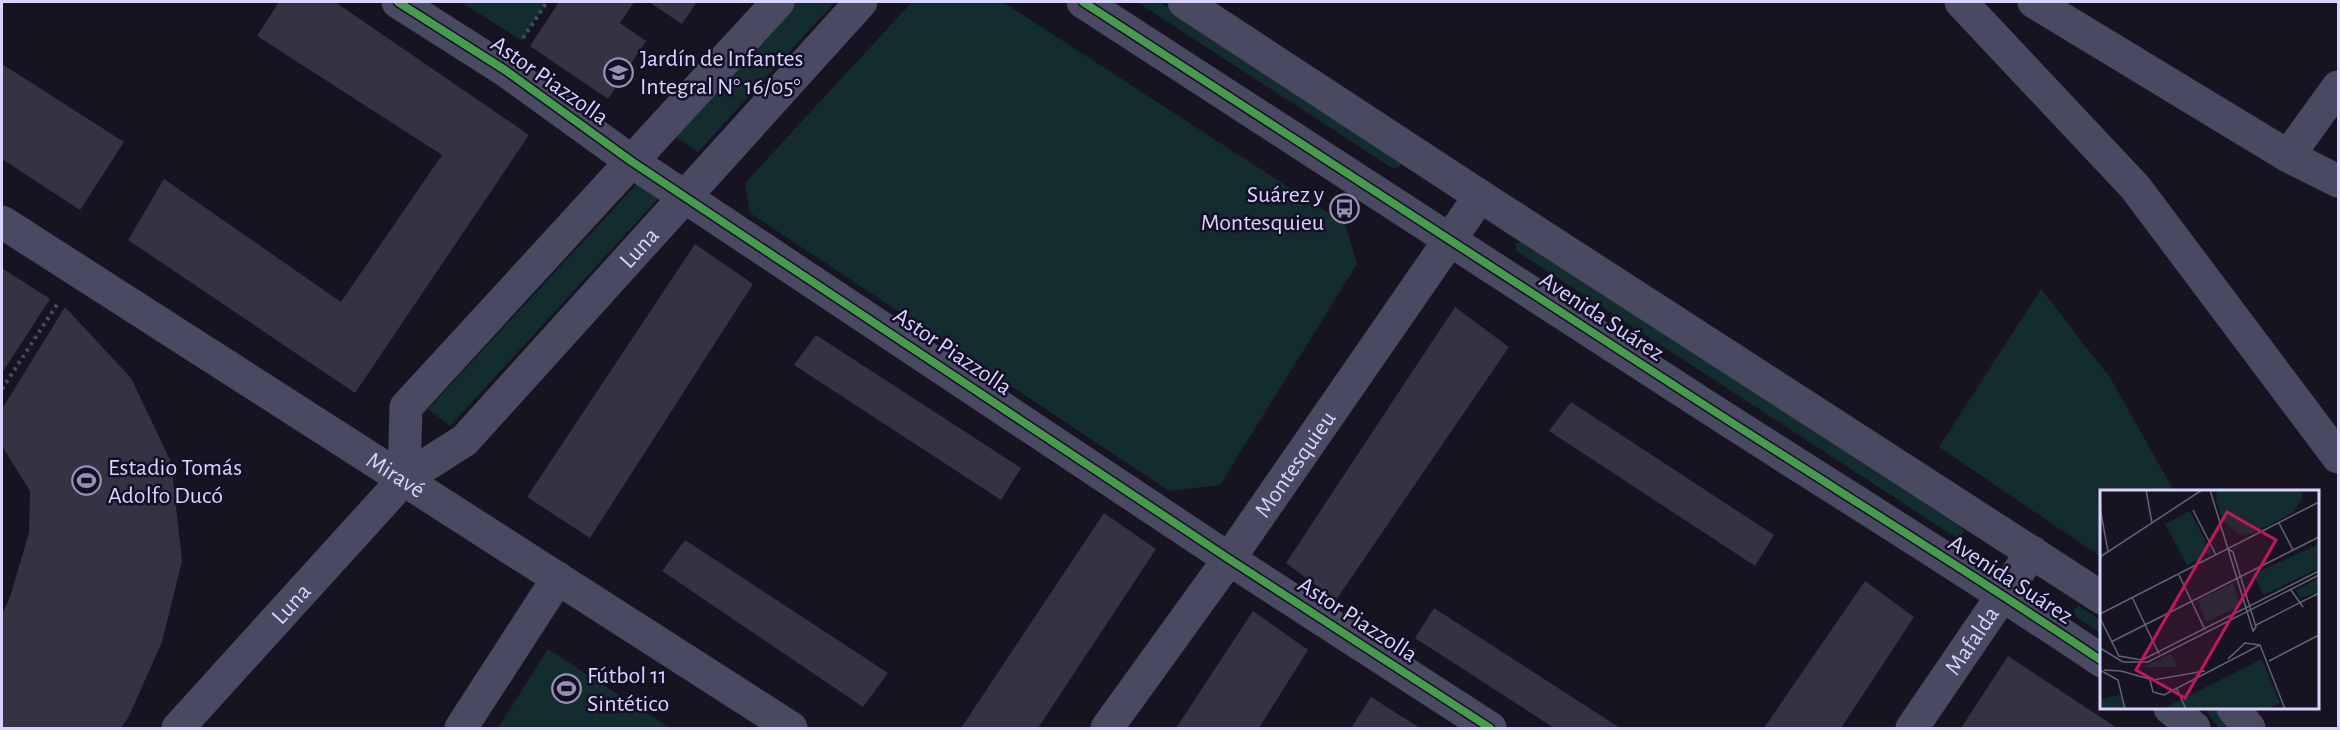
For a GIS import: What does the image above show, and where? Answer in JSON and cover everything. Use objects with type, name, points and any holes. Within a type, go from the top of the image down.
[{"type":"street","name":"Astor Piazzolla","points":[[398,2],[505,70],[631,161],[1229,559],[1490,729]]},
{"type":"street","points":[[404,479],[406,407],[778,2]]},
{"type":"street","name":"Luna","points":[[178,729],[404,479],[465,440],[861,2]]},
{"type":"street","name":"Avenida Suárez","points":[[1083,2],[1917,542],[2003,594],[2100,660]]},
{"type":"street","name":"Avenida Suárez","points":[[1184,2],[1479,196],[2100,597]]},
{"type":"street","points":[[1961,2],[2135,187],[2338,458]]},
{"type":"street","points":[[2034,2],[2288,156],[2338,182]]},
{"type":"street","points":[[2288,156],[2338,87]]},
{"type":"street","name":"Montesquieu","points":[[1107,729],[1229,559],[1479,196]]},
{"type":"street","name":"Miravé","points":[[2,222],[791,729]]},
{"type":"street","name":"Mafalda","points":[[1912,729],[2032,552]]},
{"type":"street","points":[[461,729],[558,578]]},
{"type":"street","points":[[2171,709],[2194,729]]},
{"type":"street","points":[[2234,709],[2249,729]]},
{"type":"path","points":[[505,70],[547,2]]},
{"type":"path","points":[[2,389],[58,303]]},
{"type":"green space","points":[[461,2],[547,2],[522,41]]},
{"type":"green space","points":[[793,2],[835,2],[698,152],[673,135]]},
{"type":"green space","points":[[912,2],[1003,2],[1345,224],[1357,264],[1220,485],[1169,491],[750,213],[745,183]]},
{"type":"green space","points":[[1137,2],[1160,2],[1400,158],[1400,167],[1392,168]]},
{"type":"green space","points":[[644,176],[666,190],[450,426],[428,409]]},
{"type":"green space","points":[[1521,241],[1961,527],[1964,532],[1961,536],[1955,537],[1518,252],[1516,244]]},
{"type":"green space","points":[[2041,289],[2111,379],[2173,490],[2100,490],[2100,556],[1939,447]]},
{"type":"green space","points":[[2079,606],[2100,620],[2100,632],[2076,617],[2073,610]]},
{"type":"green space","name":"Fútbol 11 Sintético","points":[[548,649],[670,728],[498,728]]},
{"type":"green space","points":[[2205,709],[2216,709],[2228,728],[2219,728]]},
{"type":"building","points":[[279,2],[335,2],[529,135],[355,393],[128,240],[164,179],[341,302],[442,155],[257,36]]},
{"type":"building","points":[[559,2],[634,2],[620,23],[646,41],[608,99],[530,46]]},
{"type":"building","points":[[649,2],[697,2],[682,24]]},
{"type":"building","points":[[2,64],[124,142],[80,210],[2,159]]},
{"type":"building","points":[[695,244],[753,284],[590,538],[527,497]]},
{"type":"building","points":[[2,268],[50,299],[2,373]]},
{"type":"building","name":"Estadio Tomás Adolfo Ducó","points":[[65,307],[131,378],[171,462],[182,561],[162,642],[129,716],[121,728],[2,728],[2,614],[10,597],[29,533],[30,491],[2,446],[2,409]]},
{"type":"building","points":[[1455,307],[1509,347],[1336,600],[1286,563]]},
{"type":"building","points":[[816,335],[1021,468],[1001,500],[794,365]]},
{"type":"building","points":[[1571,402],[1774,535],[1755,566],[1549,431]]},
{"type":"building","points":[[1104,513],[1156,549],[1038,728],[961,728]]},
{"type":"building","points":[[685,540],[888,673],[863,707],[662,571]]},
{"type":"building","points":[[1865,581],[1914,617],[1841,728],[1764,728]]},
{"type":"building","points":[[1434,608],[1620,728],[1554,728],[1415,638]]},
{"type":"building","points":[[1253,611],[1308,650],[1259,728],[1176,728]]},
{"type":"building","points":[[2008,656],[2117,728],[1961,728]]},
{"type":"building","points":[[1371,697],[1420,728],[1351,728]]},
{"type":"cycle path","points":[[398,2],[505,70],[631,161],[1229,559],[1490,728]]},
{"type":"cycle path","points":[[1083,2],[2100,660]]},
{"type":"place","name":"Jardín de Infantes Integral N° 16/05°","points":[[619,72]]},
{"type":"place","name":"Suárez y Montesquieu","points":[[1345,208]]},
{"type":"place","name":"Estadio Tomás Adolfo Ducó","points":[[87,481]]},
{"type":"place","name":"Fútbol 11 Sintético","points":[[566,689]]}]
